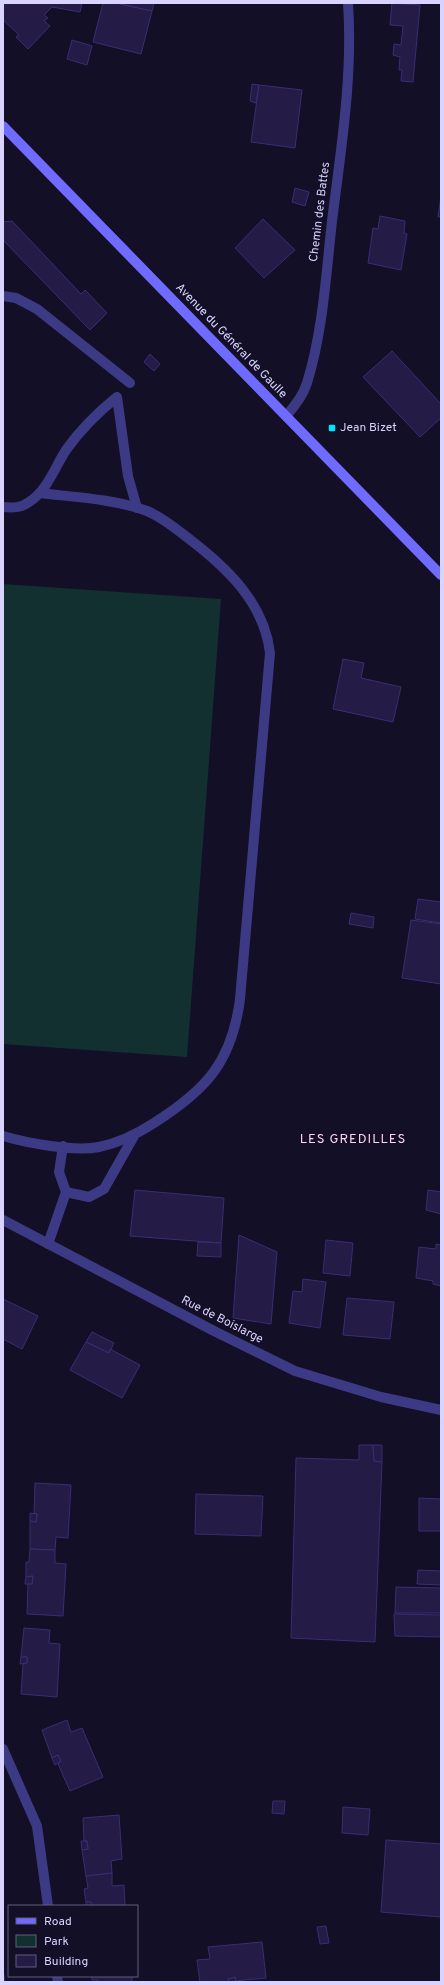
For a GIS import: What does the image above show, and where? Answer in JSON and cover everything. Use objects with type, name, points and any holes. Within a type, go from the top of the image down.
[{"type":"main road","name":"Avenue du Général de Gaulle","points":[[3,126],[441,575]]},
{"type":"street","name":"Chemin des Battes","points":[[286,416],[299,401],[307,383],[320,325],[349,72],[350,30],[348,3]]},
{"type":"street","points":[[3,296],[16,298],[37,309],[130,383]]},
{"type":"street","points":[[3,507],[22,507],[31,502],[40,493],[66,450],[85,425],[117,397],[128,476],[137,508]]},
{"type":"street","points":[[3,1136],[20,1141],[84,1148],[98,1147],[134,1136],[172,1112],[205,1084],[227,1051],[234,1036],[240,999],[270,653],[268,637],[262,619],[251,599],[230,574],[203,549],[167,522],[137,508],[85,498],[40,493]]},
{"type":"street","points":[[66,1192],[89,1197],[104,1190],[134,1136]]},
{"type":"street","points":[[48,1244],[66,1192],[59,1172],[63,1146]]},
{"type":"street","name":"Rue de Boislarge","points":[[3,1220],[214,1331],[295,1371],[381,1397],[441,1410]]},
{"type":"street","points":[[3,1749],[6,1765],[37,1826],[48,1905]]},
{"type":"green space","points":[[3,584],[221,599],[187,1057],[3,1044]]},
{"type":"building","points":[[3,3],[82,3],[80,12],[52,7],[44,15],[48,18],[44,21],[50,26],[28,49],[16,37],[19,35],[3,20]]},
{"type":"building","points":[[103,3],[116,3],[152,11],[141,54],[93,42]]},
{"type":"building","points":[[116,3],[154,3],[152,11]]},
{"type":"building","points":[[392,3],[420,5],[413,82],[401,81],[402,70],[399,70],[400,57],[393,55],[394,44],[401,45],[403,26],[390,25]]},
{"type":"building","points":[[72,40],[92,46],[87,65],[67,59]]},
{"type":"building","points":[[252,84],[259,85],[256,103],[250,101]]},
{"type":"building","points":[[259,85],[302,90],[295,148],[251,142]]},
{"type":"building","points":[[295,188],[309,192],[305,206],[292,202]]},
{"type":"building","points":[[441,196],[441,217],[438,217]]},
{"type":"building","points":[[380,216],[405,221],[404,233],[407,234],[401,270],[368,263],[373,228],[378,229]]},
{"type":"building","points":[[263,219],[295,250],[264,278],[235,248]]},
{"type":"building","points":[[12,221],[81,294],[85,290],[107,313],[90,330],[3,240],[3,222]]},
{"type":"building","points":[[392,351],[441,404],[441,418],[420,437],[363,377]]},
{"type":"building","points":[[150,354],[160,364],[154,371],[144,362]]},
{"type":"building","points":[[343,659],[364,663],[361,678],[401,687],[393,722],[333,709]]},
{"type":"building","points":[[418,899],[441,902],[441,923],[415,919]]},
{"type":"building","points":[[351,913],[374,917],[373,928],[349,924]]},
{"type":"building","points":[[411,920],[441,924],[441,984],[402,978]]},
{"type":"building","points":[[135,1190],[224,1198],[221,1243],[130,1236]]},
{"type":"building","points":[[428,1190],[441,1192],[441,1214],[426,1210]]},
{"type":"building","points":[[239,1235],[277,1252],[271,1324],[233,1318]]},
{"type":"building","points":[[326,1240],[353,1243],[350,1276],[323,1273]]},
{"type":"building","points":[[198,1242],[221,1243],[221,1257],[197,1256]]},
{"type":"building","points":[[436,1244],[441,1245],[441,1286],[433,1284],[433,1281],[416,1278],[419,1247],[436,1249]]},
{"type":"building","points":[[303,1279],[326,1282],[320,1328],[289,1323],[293,1291],[302,1292]]},
{"type":"building","points":[[347,1298],[394,1302],[390,1339],[343,1335]]},
{"type":"building","points":[[3,1299],[38,1316],[22,1349],[3,1339]]},
{"type":"building","points":[[92,1332],[114,1343],[109,1353],[86,1342]]},
{"type":"building","points":[[86,1342],[109,1353],[110,1349],[140,1365],[122,1398],[70,1370]]},
{"type":"building","points":[[359,1445],[373,1445],[374,1461],[382,1462],[375,1642],[291,1638],[296,1458],[359,1460]]},
{"type":"building","points":[[373,1445],[382,1445],[382,1462],[374,1461]]},
{"type":"building","points":[[35,1483],[71,1485],[68,1538],[56,1537],[55,1550],[30,1549],[30,1521],[36,1522],[37,1514],[34,1513]]},
{"type":"building","points":[[196,1494],[263,1496],[261,1536],[195,1534]]},
{"type":"building","points":[[419,1498],[441,1499],[441,1531],[419,1531]]},
{"type":"building","points":[[30,1513],[37,1514],[36,1522],[30,1521]]},
{"type":"building","points":[[30,1549],[55,1550],[55,1563],[66,1564],[63,1616],[27,1614],[28,1583],[32,1584],[33,1576],[26,1577],[26,1562],[29,1562]]},
{"type":"building","points":[[418,1570],[441,1571],[441,1585],[417,1584]]},
{"type":"building","points":[[33,1576],[32,1584],[25,1584],[26,1577]]},
{"type":"building","points":[[396,1587],[441,1588],[441,1613],[395,1613]]},
{"type":"building","points":[[394,1614],[441,1615],[441,1637],[395,1636]]},
{"type":"building","points":[[24,1628],[50,1630],[49,1643],[60,1644],[57,1697],[21,1694],[23,1664],[27,1663],[27,1657],[21,1657]]},
{"type":"building","points":[[21,1657],[27,1657],[27,1663],[20,1664]]},
{"type":"building","points":[[67,1720],[71,1732],[82,1728],[103,1777],[70,1791],[58,1764],[61,1761],[58,1755],[52,1758],[42,1730]]},
{"type":"building","points":[[58,1755],[61,1761],[55,1765],[52,1758]]},
{"type":"building","points":[[273,1801],[285,1801],[284,1814],[272,1813]]},
{"type":"building","points":[[343,1807],[370,1809],[368,1835],[342,1833]]},
{"type":"building","points":[[119,1815],[122,1859],[111,1861],[112,1873],[86,1876],[82,1850],[88,1849],[87,1841],[84,1841],[83,1818]]},
{"type":"building","points":[[386,1840],[441,1844],[441,1917],[381,1912]]},
{"type":"building","points":[[81,1841],[87,1841],[88,1849],[82,1850]]},
{"type":"building","points":[[112,1873],[112,1886],[124,1885],[125,1905],[92,1905],[91,1902],[86,1902],[84,1889],[88,1888],[86,1876]]},
{"type":"building","points":[[86,1902],[91,1902],[92,1905],[86,1905]]},
{"type":"building","points":[[326,1926],[329,1943],[320,1944],[317,1927]]},
{"type":"building","points":[[262,1942],[266,1978],[235,1981],[235,1977],[228,1979],[229,1982],[200,1982],[197,1960],[210,1959],[208,1947]]},
{"type":"building","points":[[3,1969],[5,1982],[3,1982]]},
{"type":"building","points":[[92,1977],[132,1977],[132,1982],[98,1982],[98,1980],[92,1980]]},
{"type":"building","points":[[235,1977],[236,1982],[229,1982],[228,1979]]},
{"type":"place","name":"Jean Bizet","points":[[332,428]]},
{"type":"district","name":"LES GREDILLES","points":[[353,1140]]}]
